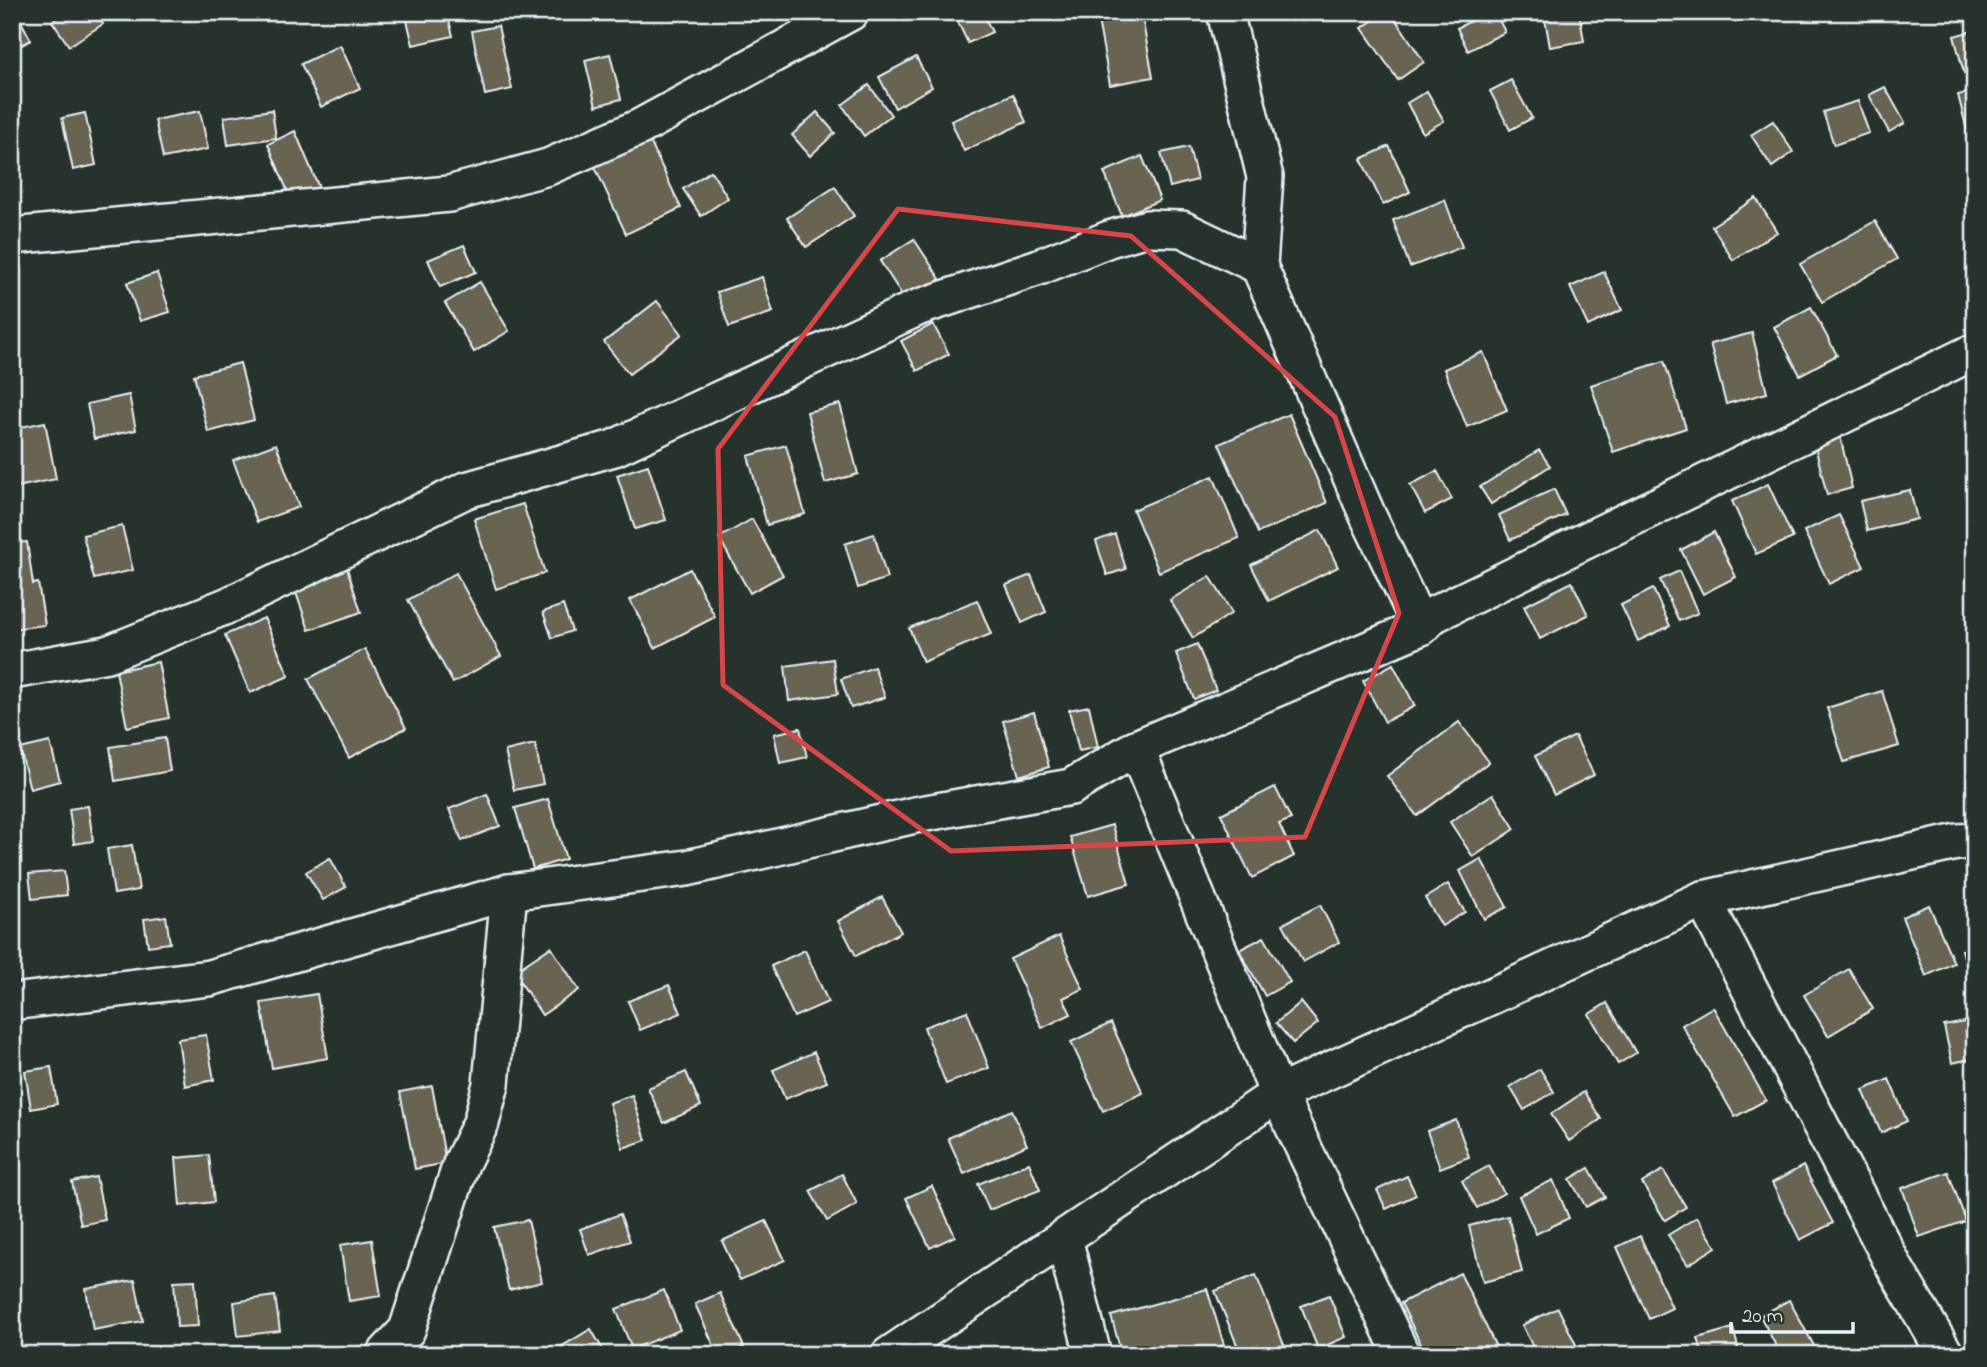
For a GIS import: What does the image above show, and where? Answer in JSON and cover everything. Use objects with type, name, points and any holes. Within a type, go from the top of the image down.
[{"type":"street","points":[[12,236],[449,194],[548,167],[640,127],[850,12]]},
{"type":"street","points":[[1225,12],[1265,177],[1259,266],[1368,516],[1421,627]]},
{"type":"street","points":[[12,671],[107,654],[229,605],[466,490],[614,448],[917,308],[1039,267],[1109,239],[1147,228],[1182,229],[1259,266]]},
{"type":"street","points":[[12,1002],[209,978],[509,892],[687,868],[915,815],[1071,787],[1136,748],[1421,627],[1446,609],[1975,351]]},
{"type":"street","points":[[1136,748],[1278,1094],[1402,1355]]},
{"type":"street","points":[[889,1355],[1278,1094],[1703,899],[1957,842],[1975,841]]},
{"type":"street","points":[[384,1355],[407,1330],[461,1164],[481,1123],[491,1084],[509,892]]},
{"type":"street","points":[[1703,899],[1895,1268],[1946,1355]]},
{"type":"street","points":[[1065,1238],[1093,1355]]},
{"type":"highlighted area","points":[[898,209],[1131,236],[1335,417],[1399,613],[1305,837],[951,851],[723,685],[718,449]]},
{"type":"building","points":[[12,12],[16,12],[31,40],[12,50]]},
{"type":"building","points":[[66,12],[95,12],[103,24],[69,46],[52,21]]},
{"type":"building","points":[[405,12],[447,12],[453,36],[413,45]]},
{"type":"building","points":[[464,12],[488,12],[465,18]]},
{"type":"building","points":[[953,12],[982,12],[992,32],[968,43]]},
{"type":"building","points":[[1141,12],[1153,77],[1110,85],[1098,20]]},
{"type":"building","points":[[1384,12],[1391,12],[1424,62],[1398,80],[1362,28]]},
{"type":"building","points":[[1488,12],[1495,12],[1505,32],[1468,51],[1457,28]]},
{"type":"building","points":[[1579,12],[1584,41],[1550,47],[1544,13]]},
{"type":"building","points":[[498,26],[512,89],[485,95],[472,31]]},
{"type":"building","points":[[1975,30],[1975,70],[1964,73],[1954,36]]},
{"type":"building","points":[[340,45],[360,88],[321,107],[301,64]]},
{"type":"building","points":[[610,54],[621,99],[596,106],[585,60]]},
{"type":"building","points":[[916,57],[932,87],[895,108],[879,77]]},
{"type":"building","points":[[1511,80],[1532,118],[1510,130],[1490,91]]},
{"type":"building","points":[[869,85],[891,115],[864,136],[842,105]]},
{"type":"building","points":[[1885,87],[1905,123],[1889,132],[1869,95]]},
{"type":"building","points":[[1427,91],[1444,121],[1423,133],[1407,103]]},
{"type":"building","points":[[1975,91],[1975,141],[1970,142],[1958,95]]},
{"type":"building","points":[[1013,94],[1026,122],[964,151],[951,121]]},
{"type":"building","points":[[1858,101],[1869,133],[1834,145],[1823,112]]},
{"type":"building","points":[[272,110],[276,138],[228,145],[224,117]]},
{"type":"building","points":[[200,111],[208,149],[163,158],[155,120]]},
{"type":"building","points":[[817,112],[835,133],[810,156],[792,135]]},
{"type":"building","points":[[85,113],[96,165],[73,170],[62,118]]},
{"type":"building","points":[[1773,121],[1793,152],[1772,167],[1751,135]]},
{"type":"building","points":[[295,131],[320,190],[292,202],[268,144]]},
{"type":"building","points":[[649,139],[681,208],[626,234],[594,165]]},
{"type":"building","points":[[1389,146],[1410,192],[1383,205],[1361,159]]},
{"type":"building","points":[[1189,147],[1197,180],[1170,187],[1161,153]]},
{"type":"building","points":[[1142,156],[1160,200],[1122,216],[1104,172]]},
{"type":"building","points":[[711,171],[728,198],[701,216],[683,189]]},
{"type":"building","points":[[835,187],[854,216],[806,247],[787,218]]},
{"type":"building","points":[[1756,198],[1777,232],[1733,260],[1712,226]]},
{"type":"building","points":[[1445,200],[1462,247],[1410,267],[1393,220]]},
{"type":"building","points":[[1875,221],[1897,259],[1822,302],[1800,264]]},
{"type":"building","points":[[914,239],[940,279],[906,301],[880,261]]},
{"type":"building","points":[[464,245],[476,272],[440,287],[428,260]]},
{"type":"building","points":[[1975,245],[1975,264],[1969,247]]},
{"type":"building","points":[[1604,272],[1622,310],[1588,326],[1570,287]]},
{"type":"building","points":[[157,273],[170,312],[140,321],[127,283]]},
{"type":"building","points":[[762,277],[773,312],[729,327],[717,292]]},
{"type":"building","points":[[480,282],[509,331],[474,352],[445,303]]},
{"type":"building","points":[[657,301],[682,334],[629,374],[604,342]]},
{"type":"building","points":[[1811,307],[1837,355],[1800,375],[1774,327]]},
{"type":"building","points":[[933,324],[949,354],[917,371],[901,341]]},
{"type":"building","points":[[1752,333],[1767,393],[1726,404],[1710,344]]},
{"type":"building","points":[[1483,352],[1507,410],[1467,427],[1444,369]]},
{"type":"building","points":[[1664,361],[1686,428],[1613,452],[1591,385]]},
{"type":"building","points":[[240,363],[254,420],[208,432],[194,375]]},
{"type":"building","points":[[129,395],[136,430],[94,439],[87,404]]},
{"type":"building","points":[[840,404],[858,474],[825,483],[807,412]]},
{"type":"building","points":[[1289,414],[1327,503],[1258,533],[1219,444]]},
{"type":"building","points":[[45,422],[56,479],[12,488],[12,429]]},
{"type":"building","points":[[1840,436],[1852,488],[1827,495],[1814,442]]},
{"type":"building","points":[[276,444],[299,507],[257,522],[233,460]]},
{"type":"building","points":[[786,445],[805,514],[767,525],[748,456]]},
{"type":"building","points":[[1539,450],[1550,466],[1491,504],[1480,487]]},
{"type":"building","points":[[1975,452],[1975,481],[1974,481],[1969,453]]},
{"type":"building","points":[[648,465],[666,520],[635,529],[617,475]]},
{"type":"building","points":[[1437,471],[1452,499],[1425,513],[1410,485]]},
{"type":"building","points":[[1213,476],[1239,538],[1159,572],[1133,510]]},
{"type":"building","points":[[1768,484],[1793,538],[1756,554],[1732,501]]},
{"type":"building","points":[[1554,489],[1566,515],[1510,540],[1499,515]]},
{"type":"building","points":[[1910,490],[1917,519],[1867,531],[1860,501]]},
{"type":"building","points":[[523,504],[545,573],[496,589],[474,519]]},
{"type":"building","points":[[1839,515],[1864,567],[1829,584],[1804,531]]},
{"type":"building","points":[[752,519],[783,575],[750,593],[719,538]]},
{"type":"building","points":[[122,526],[133,570],[94,579],[83,535]]},
{"type":"building","points":[[12,527],[16,543],[27,542],[33,584],[38,583],[45,625],[12,629]]},
{"type":"building","points":[[1320,530],[1338,567],[1269,601],[1251,565]]},
{"type":"building","points":[[1714,532],[1736,577],[1703,594],[1681,550]]},
{"type":"building","points":[[874,534],[887,578],[858,588],[845,544]]},
{"type":"building","points":[[1115,534],[1126,569],[1107,575],[1096,541]]},
{"type":"building","points":[[346,565],[361,612],[309,630],[293,584]]},
{"type":"building","points":[[690,569],[715,617],[655,648],[630,600]]},
{"type":"building","points":[[1679,571],[1698,613],[1679,621],[1660,580]]},
{"type":"building","points":[[456,573],[501,656],[453,683],[408,600]]},
{"type":"building","points":[[1031,575],[1046,612],[1022,623],[1006,585]]},
{"type":"building","points":[[1210,576],[1232,613],[1193,638],[1170,600]]},
{"type":"building","points":[[1572,582],[1588,615],[1540,639],[1524,606]]},
{"type":"building","points":[[1653,589],[1670,626],[1638,641],[1621,605]]},
{"type":"building","points":[[977,600],[991,634],[923,662],[909,628]]},
{"type":"building","points":[[563,605],[572,631],[552,638],[543,612]]},
{"type":"building","points":[[264,618],[289,676],[250,693],[225,635]]},
{"type":"building","points":[[1197,644],[1216,690],[1194,699],[1176,653]]},
{"type":"building","points":[[365,649],[406,728],[349,758],[308,679]]},
{"type":"building","points":[[833,659],[838,694],[789,701],[785,666]]},
{"type":"building","points":[[158,662],[169,718],[127,727],[116,671]]},
{"type":"building","points":[[1393,664],[1415,706],[1385,722],[1363,681]]},
{"type":"building","points":[[874,667],[885,697],[851,708],[841,679]]},
{"type":"building","points":[[1882,691],[1899,746],[1844,762],[1827,708]]},
{"type":"building","points":[[1089,706],[1098,747],[1079,751],[1069,710]]},
{"type":"building","points":[[1034,712],[1049,767],[1019,776],[1003,721]]},
{"type":"building","points":[[1459,722],[1489,762],[1417,816],[1387,776]]},
{"type":"building","points":[[800,728],[807,757],[780,763],[774,734]]},
{"type":"building","points":[[1575,736],[1594,775],[1554,795],[1535,756]]},
{"type":"building","points":[[165,738],[170,771],[115,781],[110,747]]},
{"type":"building","points":[[50,742],[60,781],[30,789],[20,749]]},
{"type":"building","points":[[535,744],[543,784],[514,790],[505,751]]},
{"type":"building","points":[[1275,787],[1291,819],[1279,824],[1294,856],[1252,878],[1221,814]]},
{"type":"building","points":[[487,794],[500,826],[462,841],[449,809]]},
{"type":"building","points":[[1493,794],[1515,829],[1473,857],[1450,822]]},
{"type":"building","points":[[548,799],[566,859],[533,869],[515,808]]},
{"type":"building","points":[[88,806],[93,841],[74,844],[69,809]]},
{"type":"building","points":[[1112,825],[1129,884],[1088,896],[1070,837]]},
{"type":"building","points":[[132,845],[139,890],[114,894],[107,849]]},
{"type":"building","points":[[330,858],[346,887],[323,900],[306,872]]},
{"type":"building","points":[[1481,859],[1507,907],[1484,919],[1460,871]]},
{"type":"building","points":[[12,867],[19,901],[12,902]]},
{"type":"building","points":[[64,871],[67,895],[32,899],[29,874]]},
{"type":"building","points":[[1448,884],[1465,912],[1442,926],[1425,898]]},
{"type":"building","points":[[882,897],[901,932],[856,956],[838,921]]},
{"type":"building","points":[[1320,905],[1339,942],[1303,962],[1283,924]]},
{"type":"building","points":[[1929,905],[1954,963],[1926,976],[1902,917]]},
{"type":"building","points":[[166,916],[170,943],[148,946],[144,919]]},
{"type":"building","points":[[1059,936],[1083,989],[1063,998],[1071,1014],[1042,1028],[1010,959]]},
{"type":"building","points":[[1264,937],[1290,982],[1265,996],[1239,950]]},
{"type":"building","points":[[1975,946],[1975,970],[1968,972],[1962,950]]},
{"type":"building","points":[[551,947],[579,990],[542,1015],[514,972]]},
{"type":"building","points":[[805,950],[828,1002],[794,1017],[771,966]]},
{"type":"building","points":[[1849,969],[1873,1009],[1828,1036],[1804,995]]},
{"type":"building","points":[[669,985],[681,1013],[640,1030],[628,1001]]},
{"type":"building","points":[[317,994],[328,1058],[272,1068],[261,1003]]},
{"type":"building","points":[[1301,1002],[1318,1023],[1293,1043],[1276,1023]]},
{"type":"building","points":[[1607,1003],[1636,1053],[1618,1064],[1589,1014]]},
{"type":"building","points":[[1713,1007],[1766,1100],[1735,1117],[1682,1025]]},
{"type":"building","points":[[967,1011],[989,1068],[946,1084],[924,1027]]},
{"type":"building","points":[[1975,1020],[1975,1058],[1952,1063],[1944,1026]]},
{"type":"building","points":[[1111,1023],[1143,1093],[1103,1111],[1071,1042]]},
{"type":"building","points":[[206,1035],[214,1080],[185,1086],[178,1039]]},
{"type":"building","points":[[814,1052],[827,1082],[785,1099],[773,1070]]},
{"type":"building","points":[[51,1067],[57,1104],[31,1109],[25,1071]]},
{"type":"building","points":[[1540,1069],[1554,1092],[1524,1110],[1510,1087]]},
{"type":"building","points":[[686,1072],[701,1106],[664,1123],[648,1088]]},
{"type":"building","points":[[1889,1079],[1907,1121],[1881,1133],[1863,1090]]},
{"type":"building","points":[[432,1086],[446,1163],[415,1169],[400,1092]]},
{"type":"building","points":[[1584,1092],[1601,1119],[1569,1141],[1551,1114]]},
{"type":"building","points":[[632,1095],[646,1140],[623,1148],[609,1103]]},
{"type":"building","points":[[1012,1110],[1027,1145],[964,1174],[948,1138]]},
{"type":"building","points":[[1456,1120],[1469,1157],[1440,1168],[1427,1131]]},
{"type":"building","points":[[209,1155],[214,1202],[180,1206],[176,1158]]},
{"type":"building","points":[[1029,1163],[1040,1190],[989,1210],[978,1184]]},
{"type":"building","points":[[1489,1166],[1504,1193],[1477,1208],[1462,1181]]},
{"type":"building","points":[[1803,1166],[1833,1223],[1800,1240],[1772,1183]]},
{"type":"building","points":[[1589,1168],[1605,1197],[1586,1207],[1570,1179]]},
{"type":"building","points":[[1663,1170],[1686,1207],[1665,1220],[1642,1183]]},
{"type":"building","points":[[1948,1172],[1966,1221],[1919,1237],[1902,1188]]},
{"type":"building","points":[[842,1174],[857,1204],[827,1221],[810,1191]]},
{"type":"building","points":[[1407,1176],[1416,1195],[1386,1209],[1377,1190]]},
{"type":"building","points":[[96,1177],[105,1220],[81,1225],[72,1182]]},
{"type":"building","points":[[1553,1180],[1569,1218],[1536,1234],[1519,1196]]},
{"type":"building","points":[[932,1186],[955,1236],[930,1248],[906,1198]]},
{"type":"building","points":[[620,1214],[630,1241],[589,1255],[580,1229]]},
{"type":"building","points":[[1508,1216],[1522,1272],[1483,1282],[1469,1226]]},
{"type":"building","points":[[1697,1217],[1716,1247],[1688,1265],[1668,1235]]},
{"type":"building","points":[[528,1220],[542,1282],[509,1290],[494,1227]]},
{"type":"building","points":[[766,1221],[785,1260],[740,1280],[722,1241]]},
{"type":"building","points":[[1640,1236],[1672,1308],[1649,1319],[1617,1247]]},
{"type":"building","points":[[372,1240],[381,1296],[349,1301],[340,1245]]},
{"type":"building","points":[[1460,1273],[1500,1355],[1426,1355],[1401,1303]]},
{"type":"building","points":[[1256,1275],[1288,1355],[1234,1355],[1240,1352],[1215,1291]]},
{"type":"building","points":[[135,1280],[143,1321],[93,1330],[86,1289]]},
{"type":"building","points":[[195,1280],[198,1326],[177,1327],[174,1281]]},
{"type":"building","points":[[1207,1289],[1224,1345],[1200,1355],[1122,1355],[1111,1316]]},
{"type":"building","points":[[664,1290],[680,1330],[632,1349],[616,1309]]},
{"type":"building","points":[[720,1293],[744,1347],[726,1355],[718,1355],[695,1304]]},
{"type":"building","points":[[1329,1295],[1346,1337],[1318,1349],[1301,1306]]},
{"type":"building","points":[[275,1296],[280,1331],[238,1336],[234,1302]]},
{"type":"building","points":[[1789,1300],[1819,1355],[1781,1355],[1760,1316]]},
{"type":"building","points":[[12,1305],[17,1305],[18,1354],[28,1355],[12,1355]]},
{"type":"building","points":[[1558,1308],[1581,1355],[1537,1355],[1522,1325]]},
{"type":"building","points":[[1733,1328],[1740,1355],[1703,1355],[1698,1338]]},
{"type":"building","points":[[591,1329],[606,1355],[552,1355],[551,1353]]}]
